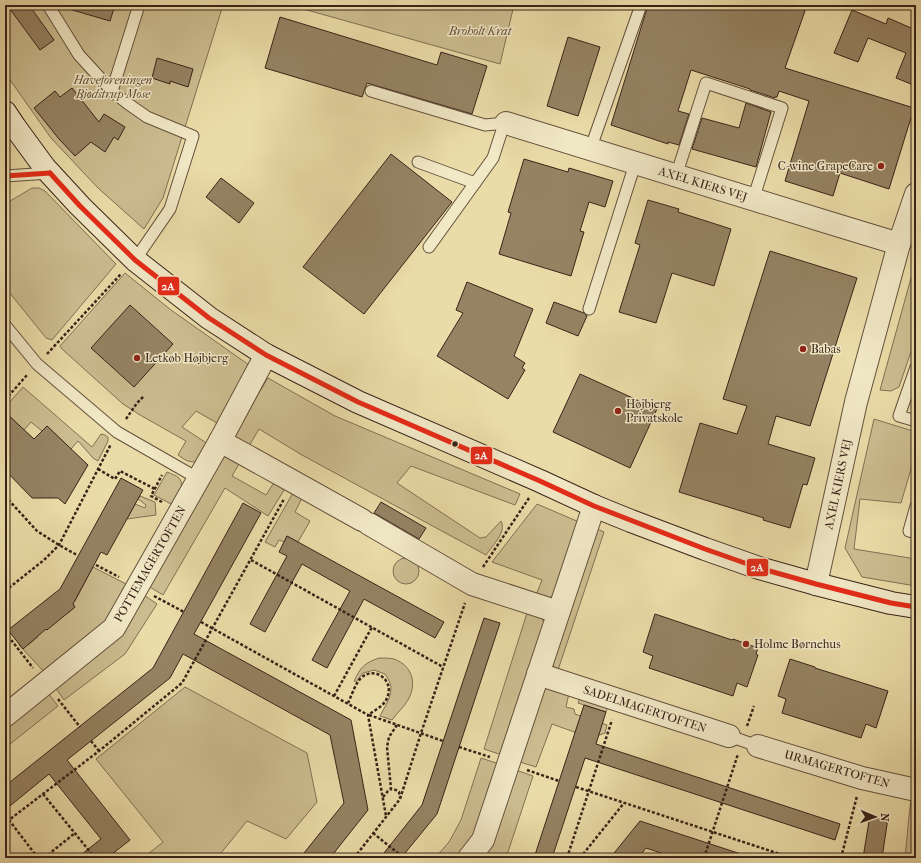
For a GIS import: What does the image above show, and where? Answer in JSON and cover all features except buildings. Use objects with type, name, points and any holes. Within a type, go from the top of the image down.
[{"type":"street","points":[[5,112],[50,173],[80,206],[135,260],[209,318],[266,355],[358,402],[594,506],[705,549],[759,568],[816,584],[916,607]]},
{"type":"street","name":"AXEL KIERS VEJ","points":[[505,124],[899,244]]},
{"type":"street","name":"AXEL KIERS VEJ","points":[[816,584],[856,402],[899,244],[916,194]]},
{"type":"street","name":"POTTEMAGERTOFTEN","points":[[5,716],[114,628],[199,479],[266,355]]},
{"type":"street","points":[[220,441],[472,584],[558,612]]},
{"type":"street","points":[[469,858],[483,840],[594,506]]},
{"type":"street","name":"SADELMAGERTOFTEN","points":[[538,674],[743,741]]},
{"type":"street","name":"URMAGERTOFTEN","points":[[743,741],[862,778],[916,790]]},
{"type":"lane","points":[[48,5],[79,55],[112,91],[147,117],[193,136],[170,209],[135,260]]},
{"type":"lane","points":[[112,91],[139,5]]},
{"type":"lane","points":[[590,150],[640,5]]},
{"type":"lane","points":[[676,176],[706,83],[782,108],[753,200]]},
{"type":"lane","points":[[371,91],[484,125],[505,124],[493,158],[429,247]]},
{"type":"lane","points":[[418,162],[476,182]]},
{"type":"lane","points":[[589,309],[635,164]]},
{"type":"lane","points":[[5,176],[50,173]]},
{"type":"lane","points":[[5,326],[37,364],[117,432],[199,479]]},
{"type":"lane","points":[[916,367],[899,416],[916,421]]},
{"type":"lane","points":[[916,506],[909,531],[916,533]]},
{"type":"path","points":[[5,400],[135,260]]},
{"type":"path","points":[[5,385],[11,393]]},
{"type":"path","points":[[125,420],[137,402],[144,396]]},
{"type":"path","points":[[5,590],[44,560],[59,545],[113,440]]},
{"type":"path","points":[[151,496],[169,462]]},
{"type":"path","points":[[98,469],[115,479],[120,471],[155,488]]},
{"type":"path","points":[[354,858],[400,799],[472,584],[540,481]]},
{"type":"path","points":[[38,858],[10,820],[99,751],[182,683],[294,482]]},
{"type":"path","points":[[5,496],[37,531],[77,555]]},
{"type":"path","points":[[250,560],[444,667]]},
{"type":"path","points":[[96,565],[123,579]]},
{"type":"path","points":[[151,594],[184,612]]},
{"type":"path","points":[[201,622],[368,715],[444,741]]},
{"type":"path","points":[[334,696],[372,627]]},
{"type":"path","points":[[348,704],[360,678],[373,673],[380,675],[389,685],[387,699],[381,706],[368,715]]},
{"type":"path","points":[[567,858],[619,700]]},
{"type":"path","points":[[704,858],[754,706]]},
{"type":"path","points":[[368,715],[386,817]]},
{"type":"path","points":[[391,789],[387,747],[389,737],[397,725]]},
{"type":"path","points":[[91,741],[99,751]]},
{"type":"path","points":[[842,858],[862,778]]},
{"type":"path","points":[[576,787],[792,858]]},
{"type":"path","points":[[391,789],[399,792],[400,799]]},
{"type":"path","points":[[383,799],[391,789]]},
{"type":"path","points":[[43,794],[94,858]]},
{"type":"path","points":[[580,858],[624,803]]},
{"type":"path","points":[[44,858],[75,833]]},
{"type":"path","points":[[373,833],[404,858]]},
{"type":"green space","name":"Haveforeningen Bjødstrup Mose","points":[[5,5],[223,5],[163,198],[144,229],[98,188],[51,138],[8,77],[5,72]]},
{"type":"green space","name":"Broholt Krat","points":[[289,5],[514,5],[500,64]]},
{"type":"green space","points":[[32,188],[39,188],[45,191],[116,264],[52,340],[46,338],[5,287],[5,204]]},
{"type":"green space","points":[[916,260],[916,337],[899,387],[891,391],[880,390]]},
{"type":"green space","points":[[125,273],[171,310],[249,365],[217,423],[196,411],[182,427],[208,444],[195,462],[188,461],[178,455],[186,441],[123,404],[60,346]]},
{"type":"green space","points":[[268,378],[335,416],[520,494],[515,505],[411,466],[397,483],[480,538],[486,537],[501,521],[502,530],[486,555],[302,455],[259,429],[249,446],[232,436]]},
{"type":"green space","points":[[23,387],[92,447],[101,434],[108,437],[108,441],[98,461],[93,458],[78,441],[71,449],[47,426],[42,431],[31,422],[24,430],[6,413],[5,414],[5,407]]},
{"type":"green space","points":[[874,419],[916,432],[916,452],[901,503],[860,499],[854,549],[916,559],[916,586],[862,577],[845,548]]},
{"type":"green space","points":[[223,454],[240,462],[232,476],[266,495],[275,481],[286,487],[268,516],[225,488],[163,595],[148,586]]},
{"type":"green space","points":[[167,472],[179,478],[182,485],[173,505],[154,495]]},
{"type":"green space","points":[[294,491],[303,496],[295,512],[310,521],[298,542],[287,536],[284,542],[279,540],[275,547],[265,542]]},
{"type":"green space","points":[[140,496],[155,502],[156,515],[127,519],[135,504],[145,508],[146,505],[138,499]]},
{"type":"green space","points":[[537,504],[579,522],[554,595],[547,599],[536,595],[542,580],[492,562]]},
{"type":"green space","points":[[597,529],[604,532],[558,670],[555,669],[552,662]]},
{"type":"green space","points":[[406,558],[415,562],[419,571],[415,580],[406,584],[397,580],[393,571],[397,562]]},
{"type":"green space","points":[[93,567],[128,585],[106,622],[46,674],[19,645],[23,640],[28,645],[38,637],[33,632],[62,610],[67,614],[75,607],[72,603],[75,601]]},
{"type":"green space","points":[[144,595],[157,604],[125,654],[64,700],[55,687]]},
{"type":"green space","points":[[527,613],[540,617],[545,624],[502,755],[484,749]]},
{"type":"green space","points":[[379,658],[394,659],[400,662],[412,676],[413,682],[411,694],[406,703],[392,720],[380,716],[391,691],[389,680],[385,674],[374,670],[363,673],[356,682],[354,681],[364,666]]},
{"type":"green space","points":[[185,687],[307,753],[317,802],[286,839],[247,821],[217,858],[143,858],[163,842],[96,759]]},
{"type":"green space","points":[[547,688],[569,693],[566,707],[574,709],[575,714],[607,725],[605,733],[591,738],[552,724],[536,767],[520,762],[543,690]]},
{"type":"green space","points":[[48,693],[58,706],[5,748],[5,727]]},
{"type":"green space","points":[[580,698],[608,706],[606,712],[578,703]]},
{"type":"green space","points":[[481,758],[499,764],[476,832],[459,858],[435,858],[449,842],[461,820]]},
{"type":"green space","points":[[516,770],[533,776],[506,858],[481,858]]},
{"type":"green space","points":[[911,799],[916,800],[916,858],[905,858],[909,816]]},
{"type":"transit line","name":"2A","points":[[50,173],[80,206],[135,260],[209,318],[266,355],[358,402],[594,506],[705,549],[759,568],[816,584],[891,603],[916,607]]},
{"type":"transit line","name":"2A","points":[[5,176],[50,173]]},
{"type":"place","name":"C-wine GrapeCare","points":[[881,166]]},
{"type":"place","name":"Babas","points":[[803,349]]},
{"type":"place","name":"Letkøb Højbjerg","points":[[137,358]]},
{"type":"place","name":"Højbjerg Privatskole","points":[[618,411]]},
{"type":"place","name":"Holme Børnehus","points":[[746,644]]}]
